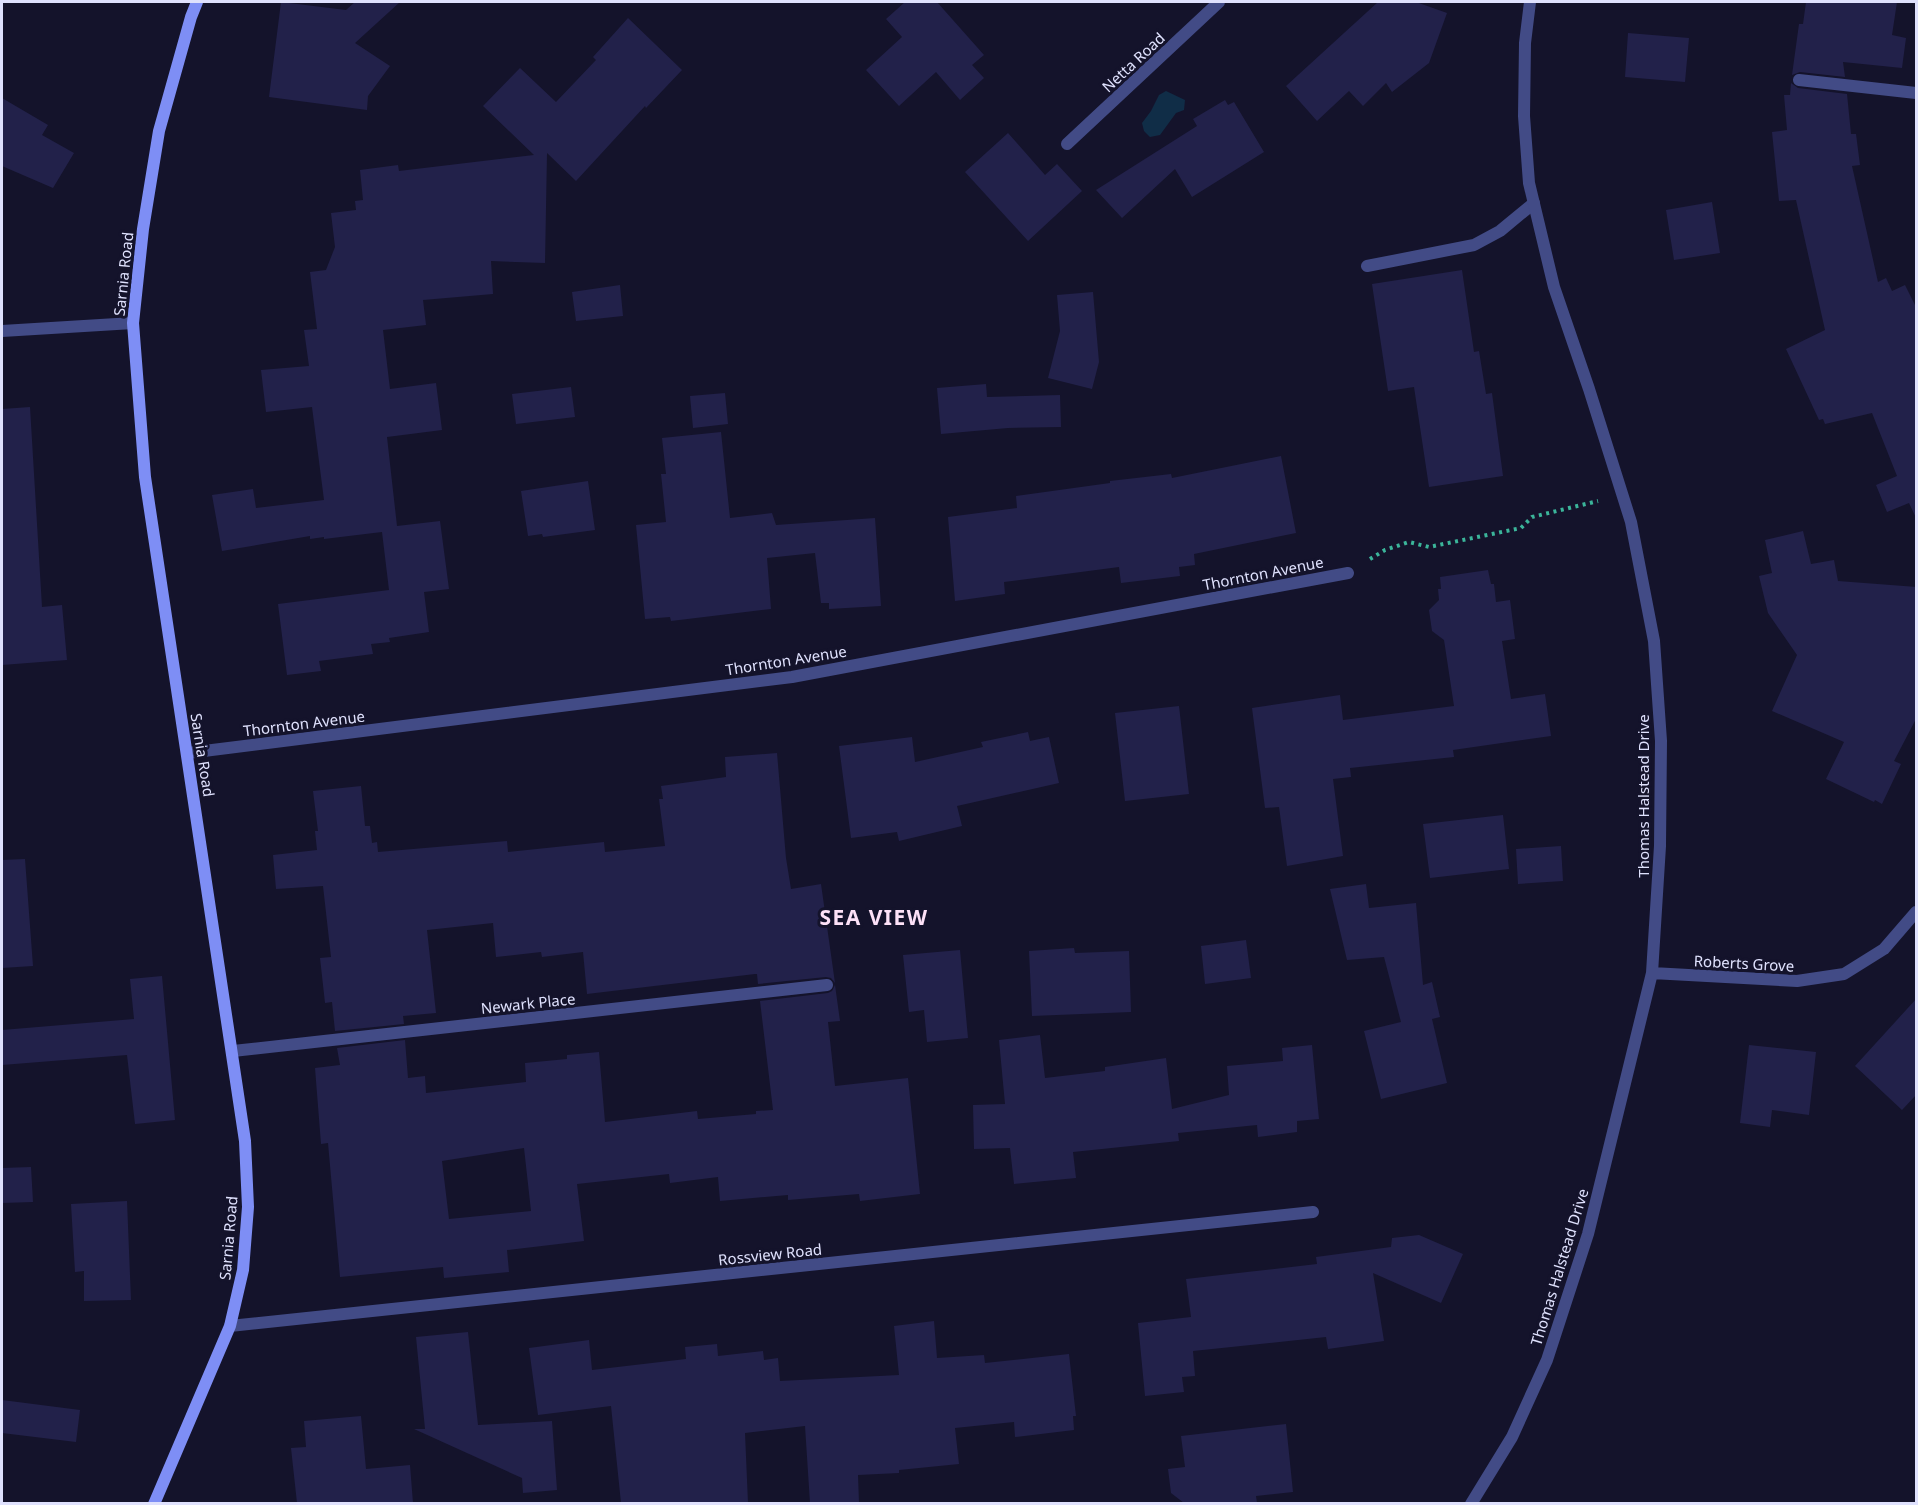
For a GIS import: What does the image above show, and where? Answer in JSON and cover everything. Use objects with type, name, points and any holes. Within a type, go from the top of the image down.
[{"type":"main road","name":"Sarnia Road","points":[[154,1503],[230,1326],[243,1270],[248,1207],[246,1141],[145,477],[133,323],[143,229],[159,131],[197,2]]},
{"type":"street","name":"Netta Road","points":[[1067,144],[1219,2]]},
{"type":"street","name":"Thomas Halstead Drive","points":[[1471,1503],[1512,1437],[1547,1360],[1588,1234],[1652,973],[1660,846],[1661,741],[1654,641],[1631,522],[1554,287],[1529,183],[1524,116],[1525,43],[1530,2]]},
{"type":"street","points":[[1799,80],[1917,93]]},
{"type":"street","points":[[1367,266],[1474,245],[1500,231],[1534,202]]},
{"type":"street","points":[[2,331],[133,323]]},
{"type":"street","name":"Thornton Avenue","points":[[188,753],[792,677],[1348,573]]},
{"type":"street","name":"Roberts Grove","points":[[1652,973],[1797,981],[1844,974],[1884,949],[1917,912]]},
{"type":"street","name":"Newark Place","points":[[232,1051],[827,985]]},
{"type":"street","name":"Rossview Road","points":[[230,1326],[1313,1212]]},
{"type":"path","points":[[1348,573],[1385,550],[1409,542],[1429,547],[1521,528],[1532,517],[1596,502]]},
{"type":"water","points":[[1166,91],[1185,100],[1184,110],[1176,113],[1160,135],[1150,137],[1144,131],[1142,123],[1159,95]]},
{"type":"building","points":[[281,2],[346,10],[355,2],[400,2],[355,43],[390,66],[368,96],[367,110],[269,97]]},
{"type":"building","points":[[905,2],[937,2],[984,55],[972,65],[984,78],[960,100],[936,72],[899,106],[866,70],[902,37],[886,19]]},
{"type":"building","points":[[1378,2],[1416,2],[1447,13],[1429,63],[1392,92],[1386,83],[1363,106],[1349,91],[1317,121],[1286,86]]},
{"type":"building","points":[[1806,2],[1897,2],[1892,35],[1906,38],[1902,68],[1843,62],[1845,77],[1800,72],[1792,75],[1799,24],[1803,24]]},
{"type":"building","points":[[628,18],[682,70],[646,108],[645,106],[576,181],[547,153],[545,263],[491,261],[493,294],[423,300],[426,325],[383,330],[390,389],[436,383],[442,430],[387,437],[397,526],[440,521],[449,589],[424,592],[429,632],[389,638],[390,642],[371,644],[373,654],[319,661],[321,671],[287,675],[278,604],[389,590],[382,532],[324,539],[324,537],[310,539],[310,536],[222,551],[212,495],[253,489],[256,508],[324,500],[312,407],[266,412],[261,370],[309,366],[304,330],[317,329],[310,272],[326,270],[335,247],[331,213],[356,210],[355,201],[363,200],[360,170],[398,165],[399,171],[534,155],[483,106],[520,68],[556,102],[596,60],[593,57]]},
{"type":"building","points":[[1628,33],[1689,38],[1685,82],[1625,77]]},
{"type":"building","points":[[1791,83],[1798,88],[1847,94],[1851,134],[1856,134],[1860,165],[1852,166],[1878,282],[1886,278],[1892,291],[1905,285],[1917,309],[1917,520],[1909,503],[1887,512],[1876,485],[1897,476],[1872,413],[1825,424],[1823,419],[1819,420],[1786,349],[1825,330],[1796,200],[1779,201],[1772,132],[1787,130],[1784,95],[1790,95]]},
{"type":"building","points":[[2,98],[48,125],[42,135],[74,153],[53,188],[2,166]]},
{"type":"building","points":[[1225,100],[1228,105],[1234,102],[1264,152],[1192,197],[1175,169],[1122,218],[1096,190],[1197,126],[1193,119]]},
{"type":"building","points":[[1008,133],[1045,175],[1057,164],[1082,191],[1028,241],[965,172]]},
{"type":"building","points":[[1712,202],[1720,253],[1674,260],[1666,210]]},
{"type":"building","points":[[1462,270],[1474,352],[1479,351],[1486,394],[1492,393],[1503,476],[1429,487],[1414,387],[1388,391],[1372,284]]},
{"type":"building","points":[[620,285],[623,316],[576,321],[572,292]]},
{"type":"building","points":[[1093,292],[1099,362],[1092,389],[1048,378],[1060,331],[1057,295]]},
{"type":"building","points":[[986,384],[987,397],[1060,395],[1061,427],[1008,428],[941,434],[937,388]]},
{"type":"building","points":[[571,387],[575,417],[516,424],[512,394]]},
{"type":"building","points":[[725,393],[728,424],[693,428],[690,396]]},
{"type":"building","points":[[30,407],[42,607],[62,605],[67,660],[2,665],[2,409]]},
{"type":"building","points":[[721,432],[730,518],[772,513],[776,525],[875,518],[881,606],[829,609],[829,603],[821,603],[815,553],[767,558],[771,609],[671,621],[670,617],[645,619],[636,525],[666,522],[661,474],[666,474],[662,438]]},
{"type":"building","points":[[1281,456],[1296,533],[1194,554],[1195,565],[1179,567],[1180,576],[1121,583],[1119,567],[1004,582],[1005,594],[955,601],[948,517],[1017,508],[1016,496],[1110,483],[1110,481],[1171,474],[1172,478]]},
{"type":"building","points":[[588,481],[595,530],[543,537],[542,534],[528,536],[521,491]]},
{"type":"building","points":[[1803,531],[1811,564],[1834,560],[1838,581],[1917,587],[1917,717],[1894,761],[1901,764],[1882,804],[1826,779],[1844,742],[1772,711],[1797,655],[1768,613],[1759,576],[1772,573],[1765,540]]},
{"type":"building","points":[[1488,570],[1491,584],[1494,584],[1496,602],[1510,600],[1515,639],[1502,641],[1511,699],[1545,694],[1551,736],[1453,750],[1454,757],[1350,768],[1351,777],[1333,779],[1343,856],[1287,866],[1279,807],[1265,808],[1252,708],[1340,695],[1343,720],[1454,706],[1444,640],[1432,631],[1429,610],[1439,600],[1440,577]]},
{"type":"building","points":[[1179,706],[1189,794],[1125,801],[1115,713]]},
{"type":"building","points":[[1028,732],[1030,741],[1049,737],[1059,783],[957,806],[962,826],[899,841],[897,832],[851,838],[839,746],[912,737],[915,762],[983,747],[981,742]]},
{"type":"building","points":[[777,753],[791,889],[821,884],[835,983],[831,978],[826,977],[758,984],[757,974],[755,974],[587,994],[583,952],[542,957],[541,952],[496,957],[493,923],[427,930],[436,1013],[403,1016],[404,1024],[335,1031],[332,1002],[325,1003],[320,958],[331,957],[323,886],[276,889],[273,855],[317,850],[315,831],[318,831],[313,791],[361,786],[365,826],[370,826],[372,843],[377,842],[378,852],[507,841],[508,852],[604,842],[605,852],[665,846],[659,799],[663,799],[661,786],[726,777],[725,757]]},
{"type":"building","points":[[1503,815],[1509,869],[1430,878],[1423,824]]},
{"type":"building","points":[[1561,846],[1563,881],[1518,884],[1516,849]]},
{"type":"building","points":[[25,859],[33,966],[2,968],[2,860]]},
{"type":"building","points":[[1366,884],[1369,908],[1416,903],[1423,985],[1432,982],[1440,1017],[1432,1019],[1447,1083],[1381,1099],[1364,1031],[1401,1022],[1384,957],[1347,960],[1330,889]]},
{"type":"building","points":[[1246,940],[1251,978],[1205,984],[1201,946]]},
{"type":"building","points":[[1074,948],[1075,953],[1129,951],[1131,1012],[1032,1016],[1029,951]]},
{"type":"building","points":[[960,950],[968,1038],[927,1042],[924,1010],[909,1012],[903,955]]},
{"type":"building","points":[[162,976],[175,1120],[135,1124],[127,1055],[2,1065],[2,1030],[134,1019],[130,979]]},
{"type":"building","points":[[835,985],[840,1021],[828,1022],[835,1086],[908,1078],[920,1194],[860,1201],[859,1194],[788,1200],[788,1195],[720,1201],[718,1177],[670,1183],[669,1174],[577,1184],[584,1241],[507,1250],[509,1272],[444,1278],[443,1267],[340,1277],[328,1143],[321,1144],[315,1068],[340,1065],[337,1048],[405,1040],[408,1078],[425,1076],[426,1093],[526,1082],[525,1063],[567,1059],[567,1055],[599,1052],[605,1122],[697,1111],[698,1119],[756,1114],[756,1111],[773,1110],[760,1001],[832,991]],"holes":[[[524,1148],[531,1211],[449,1219],[442,1161]]]},
{"type":"building","points":[[1917,998],[1917,1094],[1902,1110],[1855,1066]]},
{"type":"building","points":[[1040,1035],[1045,1078],[1105,1071],[1105,1067],[1166,1058],[1172,1109],[1229,1095],[1227,1066],[1283,1061],[1282,1048],[1312,1045],[1319,1119],[1297,1121],[1297,1132],[1258,1137],[1257,1125],[1178,1133],[1179,1141],[1073,1152],[1076,1178],[1014,1184],[1010,1148],[974,1149],[973,1105],[1005,1104],[999,1040]]},
{"type":"building","points":[[1749,1045],[1816,1052],[1809,1115],[1772,1110],[1770,1127],[1740,1123]]},
{"type":"building","points":[[31,1167],[33,1202],[2,1203],[2,1168]]},
{"type":"building","points":[[127,1201],[131,1300],[84,1301],[84,1271],[75,1272],[71,1204]]},
{"type":"building","points":[[1419,1235],[1463,1254],[1441,1303],[1373,1273],[1384,1341],[1328,1349],[1326,1337],[1193,1351],[1195,1376],[1182,1377],[1184,1392],[1145,1396],[1138,1323],[1191,1317],[1186,1279],[1317,1264],[1316,1257],[1391,1247],[1392,1238]]},
{"type":"building","points":[[934,1321],[937,1358],[984,1355],[985,1363],[1069,1354],[1076,1416],[1073,1416],[1074,1430],[1015,1437],[1014,1422],[955,1428],[959,1464],[899,1470],[899,1473],[858,1475],[859,1503],[810,1503],[805,1426],[745,1433],[748,1503],[621,1503],[611,1406],[538,1415],[529,1348],[589,1340],[592,1370],[686,1359],[685,1347],[717,1344],[718,1356],[763,1351],[764,1360],[778,1358],[780,1381],[899,1375],[894,1326]]},
{"type":"building","points":[[468,1332],[478,1425],[552,1421],[557,1490],[523,1493],[522,1478],[414,1429],[425,1429],[416,1337]]},
{"type":"building","points":[[2,1400],[80,1410],[76,1442],[2,1433]]},
{"type":"building","points":[[361,1416],[366,1469],[410,1465],[413,1503],[297,1503],[291,1448],[306,1447],[304,1421]]},
{"type":"building","points":[[1286,1424],[1293,1492],[1256,1496],[1257,1503],[1184,1503],[1171,1493],[1168,1469],[1185,1467],[1181,1436]]},
{"type":"district","name":"SEA VIEW","points":[[874,917]]}]
